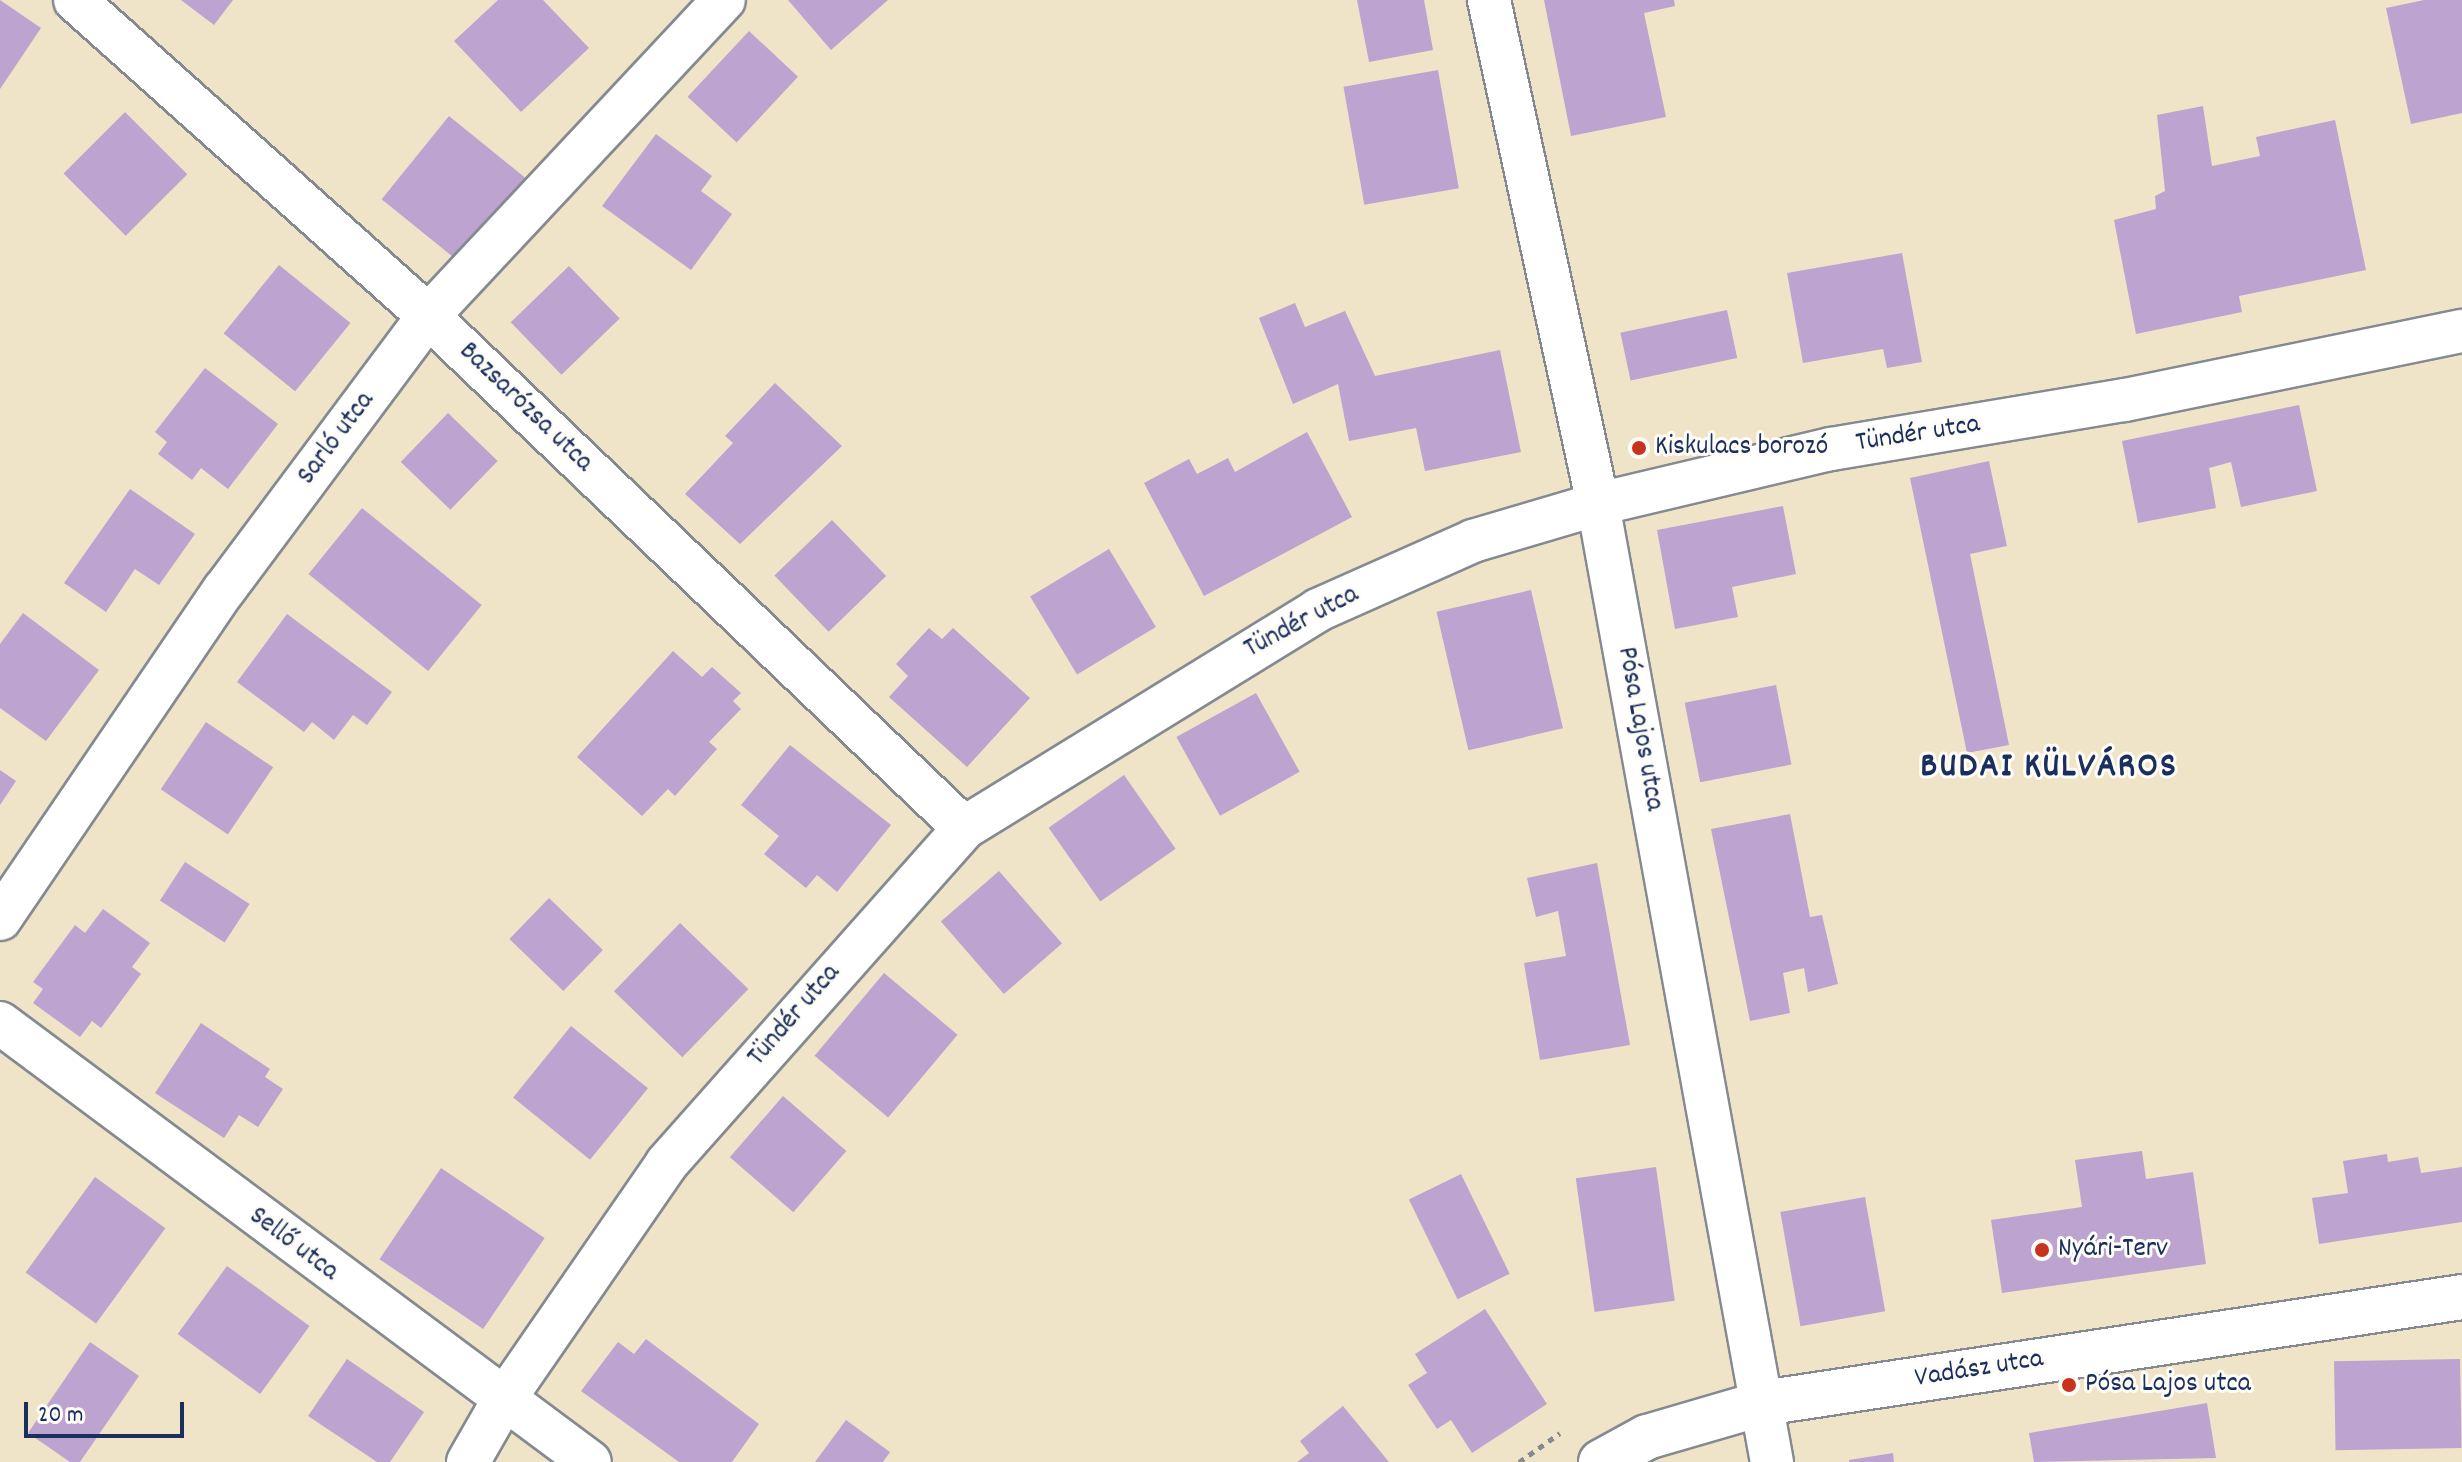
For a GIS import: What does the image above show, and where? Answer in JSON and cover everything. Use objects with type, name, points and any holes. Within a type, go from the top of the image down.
[{"type":"street","name":"Bazsarózsa utca","points":[[75,0],[428,316],[964,828]]},
{"type":"street","name":"Sarló utca","points":[[0,919],[224,590],[428,316],[724,0]]},
{"type":"street","name":"Pósa Lajos utca","points":[[1489,0],[1598,504],[1772,1462]]},
{"type":"street","name":"Tündér utca","points":[[468,1462],[503,1401],[667,1163],[964,828],[1318,610],[1473,541],[1598,504],[1831,449],[2125,400],[2462,331]]},
{"type":"street","name":"Sellő utca","points":[[0,1023],[503,1401],[590,1462]]},
{"type":"street","name":"Vadász utca","points":[[1601,1462],[1647,1437],[1763,1403],[2462,1297]]},
{"type":"building","points":[[0,0],[41,28],[0,89]]},
{"type":"building","points":[[181,0],[233,0],[214,25]]},
{"type":"building","points":[[498,0],[543,0],[589,48],[521,112],[454,41]]},
{"type":"building","points":[[788,0],[888,0],[831,50]]},
{"type":"building","points":[[1357,0],[1424,0],[1433,50],[1369,62]]},
{"type":"building","points":[[1544,0],[1674,0],[1675,6],[1644,13],[1666,117],[1571,136]]},
{"type":"building","points":[[2424,0],[2462,0],[2462,113],[2411,124],[2386,8]]},
{"type":"building","points":[[749,31],[798,77],[737,143],[688,97]]},
{"type":"building","points":[[1438,70],[1459,188],[1364,205],[1343,87]]},
{"type":"building","points":[[2203,106],[2212,166],[2260,156],[2256,137],[2335,120],[2366,270],[2239,296],[2242,312],[2136,334],[2114,220],[2156,209],[2155,196],[2165,191],[2157,115]]},
{"type":"building","points":[[125,112],[187,174],[126,236],[63,174]]},
{"type":"building","points":[[449,116],[527,179],[459,262],[382,199]]},
{"type":"building","points":[[656,134],[712,176],[701,191],[732,214],[691,270],[602,206]]},
{"type":"building","points":[[1902,253],[1922,362],[1887,368],[1883,349],[1803,363],[1787,273]]},
{"type":"building","points":[[279,265],[350,323],[295,391],[224,333]]},
{"type":"building","points":[[569,266],[620,319],[561,375],[511,322]]},
{"type":"building","points":[[1295,303],[1305,327],[1345,311],[1375,376],[1500,350],[1521,452],[1425,471],[1416,428],[1349,441],[1338,384],[1293,404],[1259,318]]},
{"type":"building","points":[[1727,310],[1737,358],[1631,381],[1620,333]]},
{"type":"building","points":[[205,368],[278,424],[228,489],[201,468],[192,480],[158,454],[167,442],[155,432]]},
{"type":"building","points":[[775,383],[842,446],[740,544],[685,494],[733,443],[725,436]]},
{"type":"building","points":[[2299,405],[2317,491],[2241,507],[2231,462],[2209,468],[2216,508],[2138,523],[2122,441]]},
{"type":"building","points":[[448,413],[498,461],[450,510],[401,462]]},
{"type":"building","points":[[1307,432],[1352,517],[1204,596],[1144,483],[1189,459],[1197,474],[1228,458],[1235,472]]},
{"type":"building","points":[[1989,461],[2007,546],[1970,554],[2009,745],[1967,753],[1910,478]]},
{"type":"building","points":[[130,489],[195,534],[159,585],[135,569],[106,612],[64,583]]},
{"type":"building","points":[[1783,506],[1796,574],[1732,587],[1738,617],[1675,629],[1657,530]]},
{"type":"building","points":[[362,508],[482,605],[428,671],[309,574]]},
{"type":"building","points":[[832,520],[886,576],[829,632],[774,576]]},
{"type":"building","points":[[1109,549],[1156,627],[1077,674],[1030,596]]},
{"type":"building","points":[[1531,590],[1563,728],[1468,750],[1436,612]]},
{"type":"building","points":[[23,613],[99,670],[46,741],[0,708],[0,644]]},
{"type":"building","points":[[287,614],[392,692],[367,725],[353,715],[334,740],[312,722],[304,732],[237,682]]},
{"type":"building","points":[[929,628],[942,639],[953,628],[1030,698],[967,767],[889,697],[908,676],[896,664]]},
{"type":"building","points":[[673,651],[702,677],[712,667],[741,693],[733,701],[741,709],[709,742],[717,749],[675,796],[668,789],[642,816],[577,757]]},
{"type":"building","points":[[1776,685],[1791,765],[1700,782],[1685,703]]},
{"type":"building","points":[[1256,693],[1300,772],[1220,816],[1176,737]]},
{"type":"building","points":[[206,722],[273,767],[228,834],[161,789]]},
{"type":"building","points":[[790,745],[891,825],[837,892],[817,875],[806,888],[764,854],[779,836],[741,805]]},
{"type":"building","points":[[0,770],[16,781],[0,805]]},
{"type":"building","points":[[1124,775],[1176,849],[1100,901],[1049,828]]},
{"type":"building","points":[[1790,814],[1810,917],[1822,915],[1838,984],[1808,992],[1804,968],[1783,973],[1790,1013],[1750,1021],[1711,829]]},
{"type":"building","points":[[185,862],[250,904],[225,943],[160,901]]},
{"type":"building","points":[[1597,863],[1630,1045],[1540,1060],[1524,963],[1566,956],[1558,911],[1536,917],[1527,878]]},
{"type":"building","points":[[999,871],[1062,943],[1004,994],[941,922]]},
{"type":"building","points":[[549,898],[603,950],[563,991],[509,939]]},
{"type":"building","points":[[103,909],[150,943],[132,967],[141,974],[101,1028],[92,1021],[80,1037],[33,1003],[43,989],[33,982],[75,925],[85,933]]},
{"type":"building","points":[[680,923],[748,989],[682,1057],[614,991]]},
{"type":"building","points":[[884,973],[958,1035],[888,1117],[815,1056]]},
{"type":"building","points":[[201,1023],[270,1069],[265,1077],[283,1089],[258,1127],[239,1115],[224,1138],[155,1093]]},
{"type":"building","points":[[571,1026],[648,1088],[590,1160],[513,1097]]},
{"type":"building","points":[[783,1096],[846,1151],[793,1212],[730,1157]]},
{"type":"building","points":[[2142,1151],[2146,1179],[2193,1172],[2206,1264],[2002,1293],[1991,1220],[2082,1207],[2075,1160]]},
{"type":"building","points":[[2387,1154],[2388,1162],[2418,1157],[2421,1173],[2462,1167],[2462,1222],[2319,1244],[2312,1198],[2348,1193],[2343,1161]]},
{"type":"building","points":[[1656,1167],[1675,1301],[1595,1312],[1576,1178]]},
{"type":"building","points":[[441,1168],[545,1238],[483,1329],[379,1259]]},
{"type":"building","points":[[1461,1174],[1510,1274],[1458,1299],[1409,1199]]},
{"type":"building","points":[[95,1177],[165,1228],[96,1324],[26,1272]]},
{"type":"building","points":[[1865,1197],[1885,1311],[1800,1326],[1780,1212]]},
{"type":"building","points":[[227,1266],[310,1326],[260,1394],[178,1334]]},
{"type":"building","points":[[1485,1309],[1547,1404],[1472,1453],[1451,1420],[1437,1429],[1408,1385],[1427,1373],[1415,1354]]},
{"type":"building","points":[[646,1339],[759,1424],[732,1462],[679,1462],[581,1391],[618,1342],[634,1354]]},
{"type":"building","points":[[90,1342],[139,1376],[80,1462],[70,1462],[28,1433]]},
{"type":"building","points":[[347,1359],[424,1412],[390,1462],[377,1462],[308,1416]]},
{"type":"building","points":[[2460,1359],[2462,1448],[2336,1450],[2334,1361]]},
{"type":"building","points":[[2207,1403],[2216,1458],[2034,1462],[2029,1433]]},
{"type":"building","points":[[1343,1406],[1389,1462],[1297,1462],[1309,1453],[1300,1441]]},
{"type":"building","points":[[846,1420],[890,1452],[883,1462],[815,1462]]},
{"type":"building","points":[[1893,1453],[1894,1462],[1849,1462],[1849,1460]]},
{"type":"place","name":"Kiskulacs borozó","points":[[1639,448]]},
{"type":"place","name":"Nyári-Terv","points":[[2042,1250]]},
{"type":"place","name":"Pósa Lajos utca","points":[[2069,1385]]},
{"type":"district","name":"BUDAI KÜLVÁROS","points":[[2049,769]]}]
